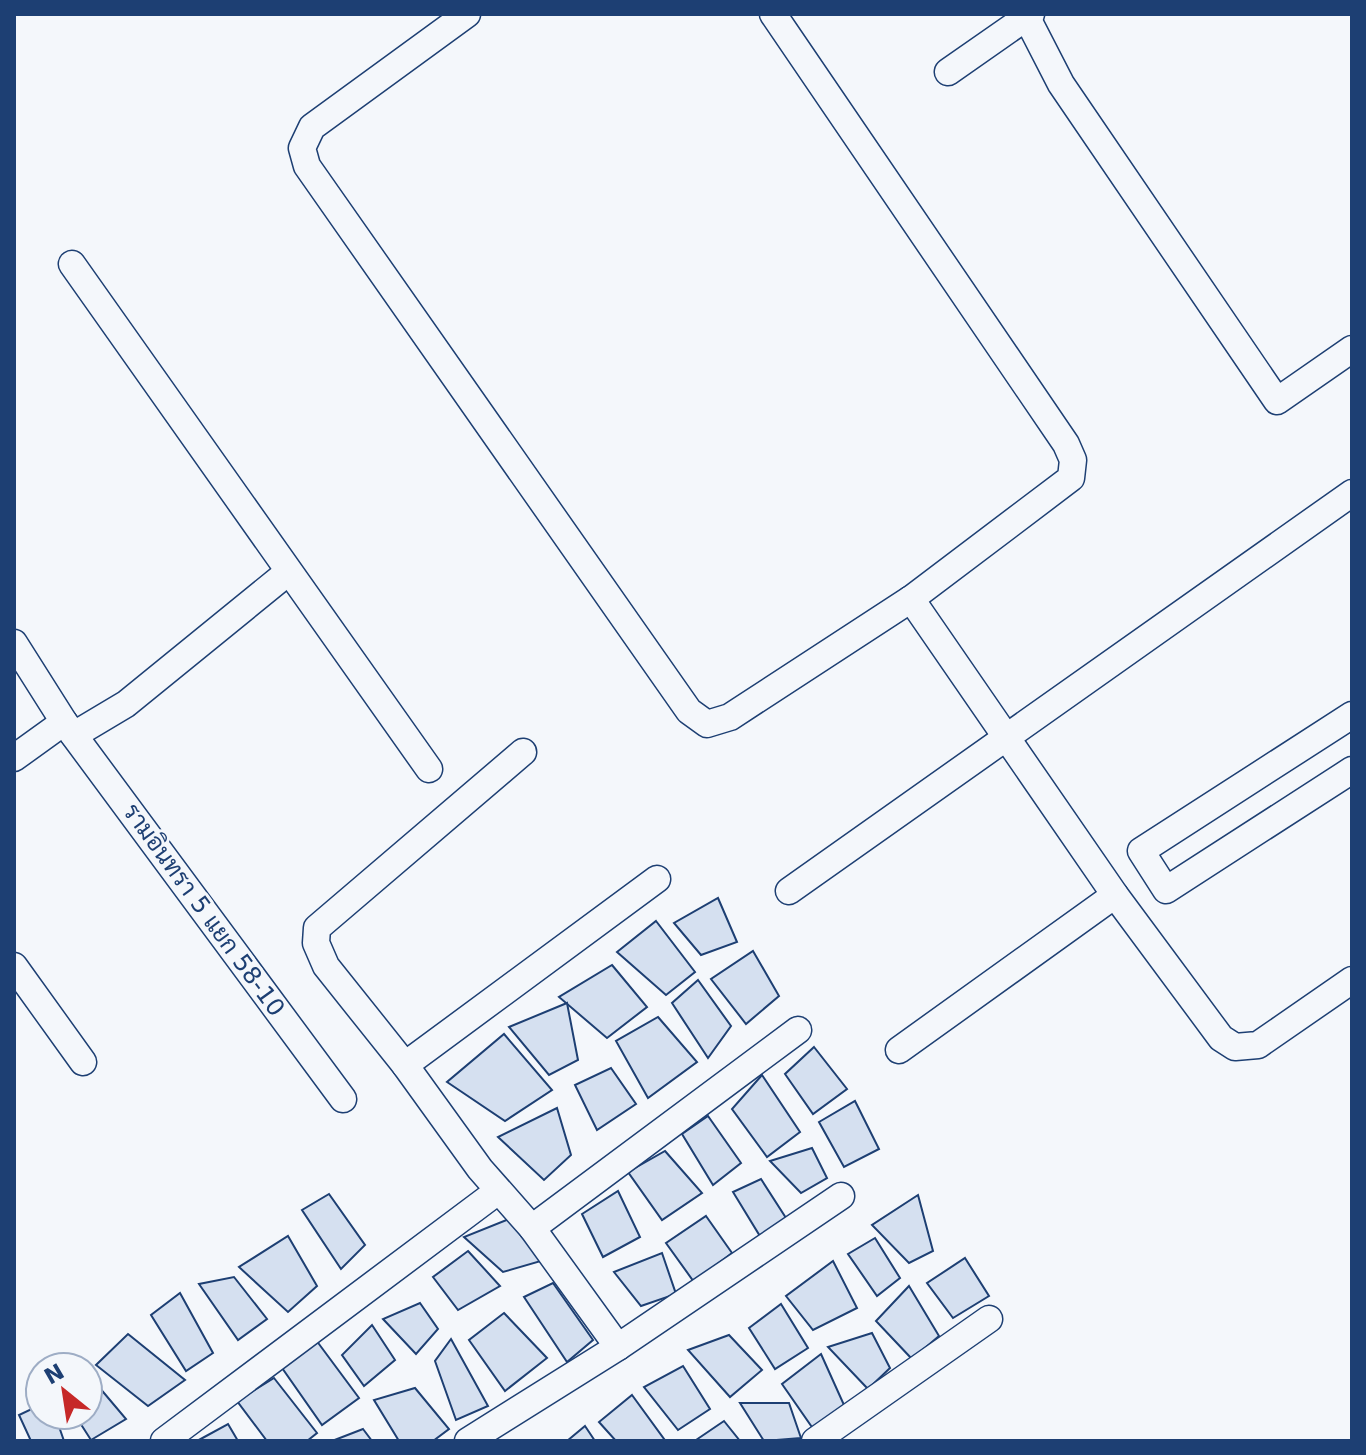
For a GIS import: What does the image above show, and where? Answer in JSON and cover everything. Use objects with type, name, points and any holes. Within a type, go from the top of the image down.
[{"type":"street","points":[[467,14],[312,127],[302,148],[307,166],[689,711],[707,724],[730,717],[911,599],[1071,478],[1073,460],[1066,444],[773,14]]},
{"type":"street","points":[[948,72],[1028,15],[1061,84],[1277,401],[1352,349]]},
{"type":"street","points":[[72,264],[287,573],[429,769]]},
{"type":"street","points":[[789,891],[1352,493]]},
{"type":"street","points":[[14,758],[69,728],[126,704],[287,573]]},
{"type":"street","points":[[911,599],[1115,895],[1221,1038],[1235,1047],[1258,1045],[1352,980]]},
{"type":"street","name":"รามอินทรา 5 แยก 58-10","points":[[14,643],[69,728],[343,1099]]},
{"type":"street","points":[[1352,715],[1141,851],[1166,890],[1352,770]]},
{"type":"street","points":[[523,752],[317,928],[316,943],[326,966],[405,1065],[498,1191],[532,1228],[618,1347]]},
{"type":"street","points":[[405,1065],[657,879]]},
{"type":"street","points":[[899,1050],[1115,895]]},
{"type":"street","points":[[14,966],[83,1062]]},
{"type":"street","points":[[532,1228],[798,1030]]},
{"type":"street","points":[[164,1441],[498,1191]]},
{"type":"street","points":[[468,1441],[618,1347],[841,1196]]},
{"type":"street","points":[[815,1441],[842,1433],[989,1319]]},
{"type":"building","points":[[718,898],[737,942],[701,955],[674,923]]},
{"type":"building","points":[[656,921],[695,972],[666,995],[617,952]]},
{"type":"building","points":[[753,951],[779,996],[746,1024],[711,979]]},
{"type":"building","points":[[612,965],[647,1007],[607,1038],[559,997]]},
{"type":"building","points":[[698,980],[731,1026],[708,1058],[672,1003]]},
{"type":"building","points":[[567,1003],[578,1060],[549,1075],[509,1027]]},
{"type":"building","points":[[658,1017],[697,1062],[648,1098],[616,1041]]},
{"type":"building","points":[[504,1034],[552,1090],[505,1121],[447,1082]]},
{"type":"building","points":[[814,1047],[847,1089],[813,1114],[785,1074]]},
{"type":"building","points":[[611,1068],[636,1104],[597,1130],[575,1085]]},
{"type":"building","points":[[762,1075],[800,1132],[767,1157],[732,1109]]},
{"type":"building","points":[[855,1101],[879,1149],[844,1167],[819,1122]]},
{"type":"building","points":[[557,1108],[571,1155],[544,1180],[498,1137]]},
{"type":"building","points":[[708,1116],[741,1163],[713,1185],[682,1134]]},
{"type":"building","points":[[812,1148],[827,1178],[801,1193],[770,1161]]},
{"type":"building","points":[[665,1151],[702,1193],[662,1220],[628,1172]]},
{"type":"building","points":[[761,1179],[786,1218],[766,1246],[733,1192]]},
{"type":"building","points":[[618,1191],[640,1237],[603,1257],[582,1214]]},
{"type":"building","points":[[329,1194],[365,1245],[341,1269],[302,1210]]},
{"type":"building","points":[[918,1195],[933,1251],[909,1263],[872,1225]]},
{"type":"building","points":[[706,1216],[732,1253],[694,1282],[666,1243]]},
{"type":"building","points":[[514,1217],[541,1261],[503,1272],[464,1237]]},
{"type":"building","points":[[288,1236],[317,1286],[288,1312],[239,1267]]},
{"type":"building","points":[[875,1238],[900,1278],[877,1296],[848,1254]]},
{"type":"building","points":[[468,1251],[500,1286],[458,1310],[433,1277]]},
{"type":"building","points":[[662,1253],[676,1294],[641,1306],[614,1272]]},
{"type":"building","points":[[965,1258],[989,1296],[953,1318],[927,1283]]},
{"type":"building","points":[[833,1261],[857,1308],[813,1330],[786,1296]]},
{"type":"building","points":[[234,1277],[267,1319],[238,1340],[199,1284]]},
{"type":"building","points":[[553,1283],[593,1340],[567,1362],[524,1297]]},
{"type":"building","points":[[909,1286],[939,1336],[912,1359],[876,1321]]},
{"type":"building","points":[[180,1293],[213,1353],[186,1371],[151,1315]]},
{"type":"building","points":[[420,1303],[438,1329],[416,1354],[383,1319]]},
{"type":"building","points":[[781,1304],[808,1348],[775,1369],[749,1328]]},
{"type":"building","points":[[504,1313],[547,1358],[505,1391],[469,1340]]},
{"type":"building","points":[[372,1325],[395,1360],[364,1386],[342,1355]]},
{"type":"building","points":[[872,1333],[890,1368],[868,1389],[828,1347]]},
{"type":"building","points":[[128,1334],[185,1380],[148,1406],[104,1371],[104,1357]]},
{"type":"building","points":[[729,1335],[762,1370],[730,1397],[688,1350]]},
{"type":"building","points":[[451,1339],[488,1406],[456,1420],[435,1361]]},
{"type":"building","points":[[316,1340],[359,1398],[322,1425],[280,1365]]},
{"type":"building","points":[[821,1354],[844,1405],[814,1430],[782,1384]]},
{"type":"building","points":[[683,1366],[710,1409],[678,1430],[644,1387]]},
{"type":"building","points":[[274,1378],[317,1433],[307,1441],[267,1441],[237,1401]]},
{"type":"building","points":[[415,1388],[449,1429],[433,1441],[399,1441],[374,1400]]},
{"type":"building","points":[[104,1393],[126,1419],[91,1440],[85,1431],[104,1431]]},
{"type":"building","points":[[632,1395],[664,1439],[662,1441],[616,1441],[599,1422]]},
{"type":"building","points":[[740,1403],[789,1403],[801,1438],[764,1441]]},
{"type":"building","points":[[724,1421],[740,1441],[696,1440]]},
{"type":"building","points":[[228,1424],[238,1441],[197,1441]]},
{"type":"building","points":[[585,1426],[595,1441],[567,1441]]},
{"type":"building","points":[[363,1429],[372,1441],[332,1441]]},
{"type":"building","points":[[26,1431],[61,1431],[64,1441],[31,1441]]}]
